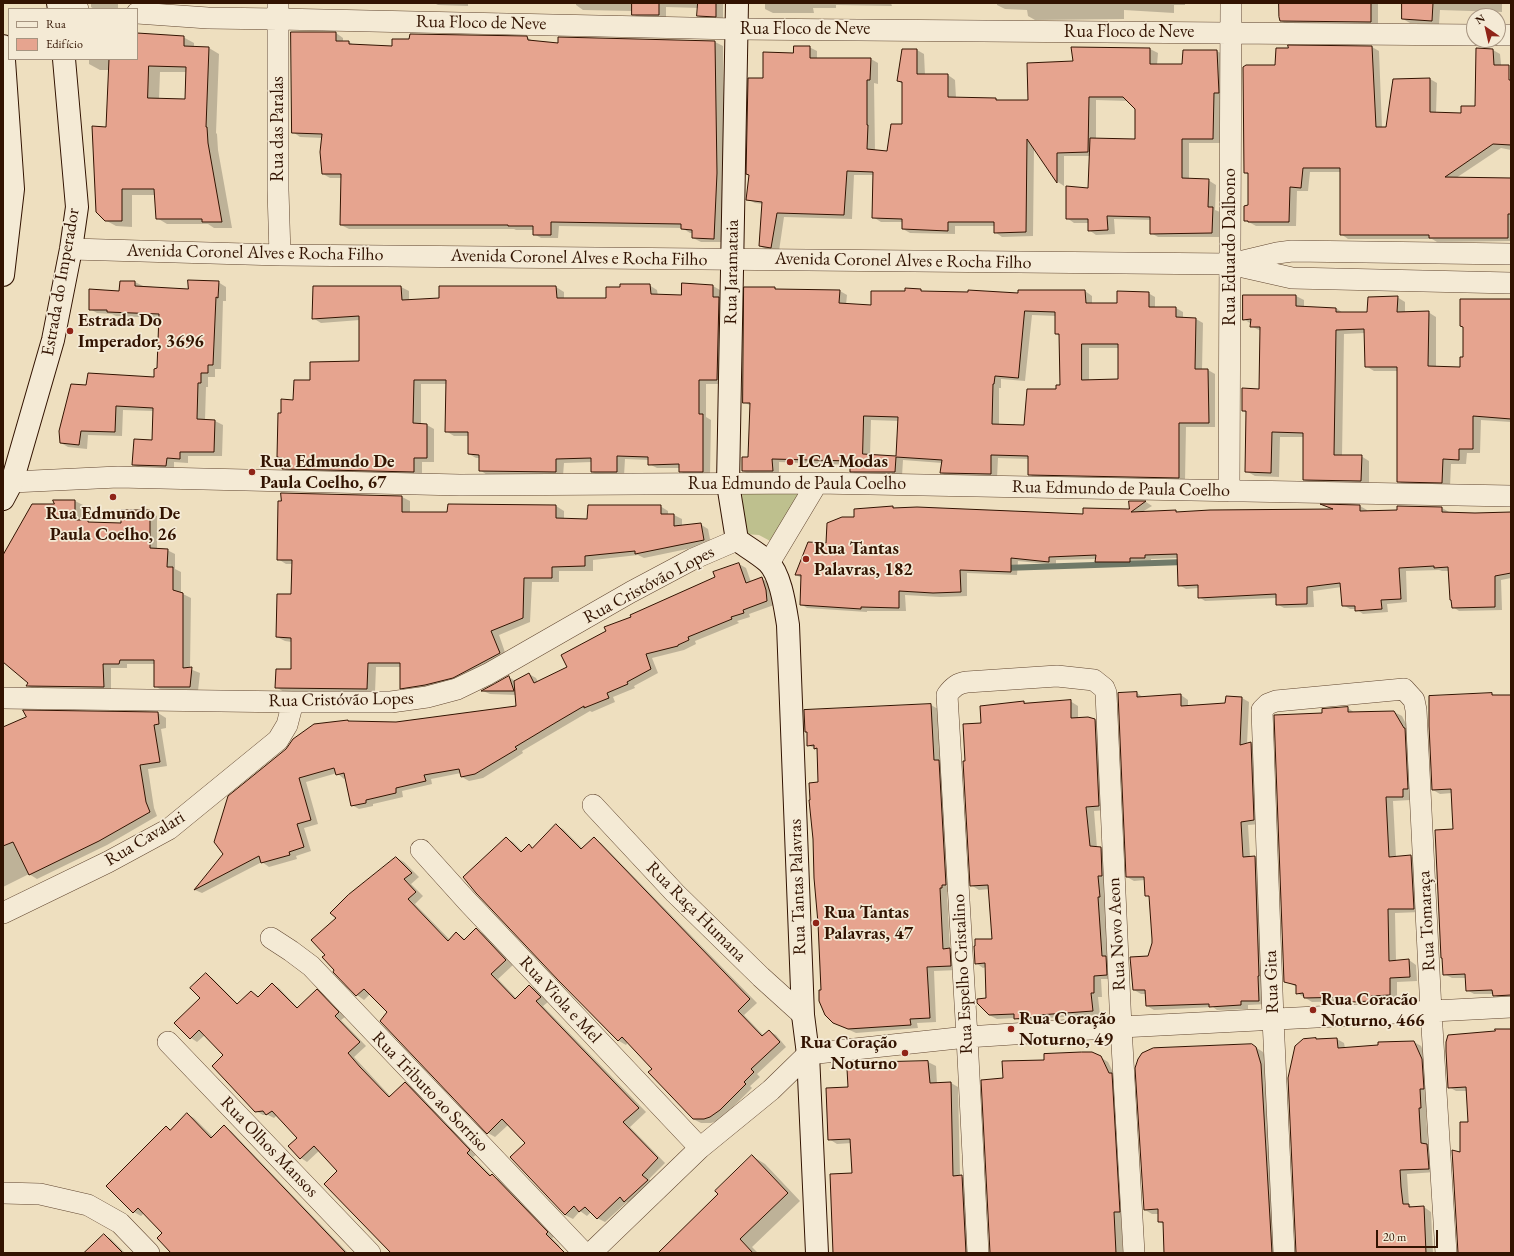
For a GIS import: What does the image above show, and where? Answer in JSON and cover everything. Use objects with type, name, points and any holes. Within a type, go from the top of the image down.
[{"type":"street","name":"Rua Jaramataia","points":[[737,3],[728,484],[737,540]]},
{"type":"street","name":"Rua Eduardo Dalbono","points":[[1229,491],[1230,3]]},
{"type":"street","name":"Rua Floco de Neve","points":[[138,13],[208,10],[278,11],[736,28],[1466,35]]},
{"type":"street","name":"Rua das Paralas","points":[[278,11],[278,190],[280,255]]},
{"type":"street","points":[[3,46],[6,118],[13,189],[3,275]]},
{"type":"street","name":"Estrada do Imperador","points":[[7,490],[53,340],[71,249],[77,207],[64,60]]},
{"type":"street","name":"Avenida Coronel Alves e Rocha Filho","points":[[71,249],[280,255],[1230,264],[1292,278],[1511,283]]},
{"type":"street","name":"Avenida Coronel Alves e Rocha Filho","points":[[1230,264],[1292,251],[1511,254]]},
{"type":"street","name":"Rua Edmundo de Paula Coelho","points":[[7,490],[118,477],[460,485],[818,483],[1511,496]]},
{"type":"street","points":[[769,563],[818,483]]},
{"type":"street","name":"Rua Tantas Palavras","points":[[737,540],[769,563],[779,583],[788,625],[803,1015],[808,1054],[817,1253]]},
{"type":"street","name":"Rua Cristóvão Lopes","points":[[3,698],[392,702],[427,697],[456,689],[488,674],[631,592],[693,559],[737,540]]},
{"type":"street","name":"Rua Novo Aeon","points":[[948,694],[952,688],[960,683],[1057,676],[1094,680],[1104,688],[1106,694],[1121,1027],[1134,1253]]},
{"type":"street","name":"Rua Tomaraça","points":[[1262,710],[1271,702],[1404,689],[1414,700],[1416,710],[1431,1011],[1446,1253]]},
{"type":"street","name":"Rua Espelho Cristalino","points":[[948,694],[978,1253]]},
{"type":"street","name":"Rua Cavalari","points":[[3,914],[108,862],[169,829],[278,740],[287,725],[294,702]]},
{"type":"street","name":"Rua Gita","points":[[1262,710],[1273,1019],[1284,1253]]},
{"type":"street","name":"Rua Raça Humana","points":[[593,805],[675,893],[761,977],[803,1015]]},
{"type":"street","name":"Rua Viola e Mel","points":[[421,850],[472,907],[700,1148]]},
{"type":"street","name":"Rua Tributo ao Sorriso","points":[[271,938],[311,966],[584,1253]]},
{"type":"street","points":[[591,1253],[700,1148],[771,1090],[808,1054],[967,1037],[1121,1027],[1511,1006]]},
{"type":"street","name":"Rua Olhos Mansos","points":[[168,1042],[370,1253]]},
{"type":"street","points":[[3,1194],[40,1194],[88,1205],[120,1223],[149,1253]]},
{"type":"green space","points":[[742,493],[801,494],[772,542],[759,535],[745,534]]},
{"type":"building","points":[[632,3],[659,3],[659,15],[632,15]]},
{"type":"building","points":[[698,3],[716,3],[716,17],[697,16]]},
{"type":"building","points":[[1279,3],[1371,3],[1371,22],[1280,21]]},
{"type":"building","points":[[1402,3],[1433,3],[1432,21],[1402,19]]},
{"type":"building","points":[[291,32],[336,32],[336,41],[349,41],[349,44],[392,46],[392,39],[409,39],[410,34],[527,36],[528,40],[558,43],[558,37],[715,41],[717,173],[714,239],[692,238],[692,230],[681,229],[681,224],[551,222],[551,235],[533,235],[533,226],[340,225],[341,174],[322,174],[320,152],[322,134],[292,133]]},
{"type":"building","points":[[138,33],[184,36],[184,46],[209,47],[206,127],[222,222],[202,222],[202,219],[156,219],[154,189],[122,189],[122,221],[105,221],[96,212],[92,126],[106,127],[109,60],[138,60]],"holes":[[[149,66],[186,67],[185,99],[148,98]]]},
{"type":"building","points":[[1288,45],[1372,46],[1376,127],[1386,127],[1393,79],[1430,78],[1430,112],[1461,113],[1461,106],[1475,106],[1476,48],[1493,49],[1494,65],[1509,65],[1509,80],[1511,80],[1511,145],[1493,144],[1445,177],[1511,178],[1511,214],[1508,214],[1508,238],[1429,238],[1429,235],[1340,235],[1340,168],[1303,168],[1301,188],[1290,187],[1289,222],[1244,221],[1244,206],[1248,205],[1248,173],[1244,173],[1243,67],[1246,65],[1275,65],[1276,48],[1288,48]]},
{"type":"building","points":[[794,46],[810,46],[810,58],[871,58],[870,80],[867,80],[867,149],[887,151],[891,124],[902,124],[902,82],[897,81],[902,49],[917,49],[917,74],[948,74],[948,97],[996,98],[996,100],[1028,100],[1027,63],[1073,61],[1071,47],[1150,48],[1150,64],[1182,64],[1183,50],[1217,50],[1219,93],[1214,93],[1213,139],[1182,139],[1182,178],[1209,179],[1208,207],[1213,207],[1212,233],[1150,234],[1150,217],[1107,216],[1108,230],[1088,231],[1088,219],[1066,219],[1066,186],[1088,188],[1090,138],[1135,139],[1135,109],[1123,97],[1089,97],[1088,152],[1057,153],[1057,183],[1027,139],[1026,232],[994,233],[994,222],[948,222],[948,231],[902,229],[902,219],[872,218],[873,172],[847,171],[844,215],[777,213],[771,248],[759,246],[762,202],[746,200],[749,175],[746,174],[748,78],[763,78],[763,52],[793,53]]},
{"type":"building","points":[[188,280],[219,281],[218,298],[216,297],[213,365],[208,365],[208,373],[201,373],[201,383],[198,383],[197,419],[215,420],[214,452],[180,452],[180,459],[167,458],[166,466],[132,465],[134,439],[152,440],[153,408],[116,406],[115,432],[81,431],[79,445],[60,443],[59,431],[71,384],[86,385],[88,373],[154,377],[154,369],[157,368],[159,314],[89,310],[89,289],[119,291],[120,281],[135,281],[135,286],[188,289]]},
{"type":"building","points":[[682,283],[713,285],[713,297],[719,297],[717,380],[699,380],[699,414],[703,414],[703,472],[679,472],[679,464],[648,465],[648,457],[617,456],[617,472],[591,472],[591,458],[556,459],[556,472],[479,471],[479,455],[468,454],[468,432],[445,432],[446,380],[414,380],[413,423],[427,424],[427,458],[414,458],[414,472],[282,469],[282,458],[277,457],[278,413],[281,413],[281,399],[293,400],[294,380],[310,380],[310,362],[359,361],[359,316],[312,319],[313,286],[401,286],[402,300],[439,298],[439,286],[556,286],[557,298],[606,298],[606,287],[620,287],[620,284],[650,284],[651,294],[681,295]]},
{"type":"building","points":[[744,287],[840,290],[839,303],[871,305],[871,291],[905,291],[905,288],[921,289],[921,291],[968,292],[968,290],[1018,293],[1018,290],[1085,290],[1086,303],[1117,303],[1117,291],[1149,292],[1149,307],[1176,307],[1176,317],[1196,318],[1195,369],[1208,369],[1209,423],[1179,423],[1179,478],[1028,475],[1028,456],[991,455],[991,474],[940,473],[942,460],[896,457],[895,472],[850,472],[850,461],[772,459],[773,471],[742,471],[742,457],[748,457],[750,403],[743,403]],"holes":[[[1025,311],[1055,312],[1055,334],[1059,334],[1060,385],[1056,385],[1056,389],[1027,389],[1024,425],[992,424],[993,384],[995,376],[1018,378]],[[1082,344],[1118,344],[1118,379],[1082,380]],[[864,416],[898,417],[896,456],[863,454]]]},
{"type":"building","points":[[1243,295],[1296,295],[1296,306],[1336,308],[1336,312],[1367,312],[1368,297],[1398,296],[1397,312],[1429,311],[1428,366],[1460,367],[1460,357],[1463,357],[1463,327],[1460,326],[1460,299],[1511,299],[1511,419],[1473,416],[1473,449],[1459,449],[1459,460],[1443,459],[1442,483],[1397,482],[1397,367],[1365,367],[1364,329],[1336,330],[1334,455],[1362,455],[1361,481],[1303,480],[1303,433],[1272,432],[1271,473],[1245,472],[1246,411],[1242,411],[1242,388],[1259,389],[1260,327],[1250,327],[1251,319],[1243,320]]},
{"type":"building","points":[[281,493],[402,496],[402,512],[447,512],[448,504],[556,505],[556,518],[587,519],[588,505],[661,505],[661,514],[674,514],[674,526],[701,523],[704,540],[635,554],[635,551],[585,556],[585,566],[552,567],[552,578],[524,578],[523,618],[491,631],[500,653],[453,678],[400,689],[400,663],[368,663],[367,689],[275,688],[276,669],[291,669],[291,638],[276,637],[277,594],[291,594],[292,560],[277,560],[278,501],[281,501]]},
{"type":"building","points":[[53,500],[75,500],[75,520],[88,520],[88,522],[121,523],[121,510],[150,510],[150,548],[168,549],[167,567],[173,567],[173,590],[183,593],[183,668],[192,667],[190,687],[154,687],[154,660],[120,660],[119,664],[103,664],[104,687],[26,686],[28,683],[3,662],[3,555],[32,504],[54,504]]},
{"type":"building","points":[[1129,501],[1146,501],[1131,512],[1176,510],[1176,512],[1210,510],[1333,509],[1320,504],[1360,505],[1360,511],[1397,510],[1397,506],[1442,507],[1442,512],[1511,512],[1511,573],[1495,576],[1495,607],[1452,608],[1450,600],[1448,567],[1434,568],[1434,566],[1399,568],[1401,599],[1381,600],[1382,609],[1355,611],[1355,606],[1342,606],[1340,583],[1307,587],[1307,604],[1276,605],[1276,594],[1198,598],[1198,585],[1178,586],[1177,554],[1145,555],[1145,558],[1130,558],[1130,562],[1095,562],[1096,555],[1049,557],[1049,562],[1011,558],[1011,572],[960,570],[961,592],[933,593],[899,591],[899,608],[861,607],[861,609],[800,605],[801,575],[795,575],[808,542],[826,543],[827,523],[842,517],[854,517],[854,509],[893,506],[893,508],[917,507],[1083,514],[1083,508],[1129,509]]},
{"type":"building","points":[[739,563],[746,583],[762,577],[766,590],[767,601],[743,610],[744,613],[731,617],[732,619],[688,637],[689,640],[678,646],[646,654],[651,669],[627,682],[628,684],[607,693],[609,698],[584,708],[584,706],[515,747],[517,749],[475,774],[461,777],[459,769],[424,775],[426,781],[396,788],[396,793],[366,800],[366,803],[351,806],[344,773],[336,775],[334,768],[299,778],[311,820],[297,824],[304,847],[289,852],[290,855],[261,863],[259,856],[194,890],[223,854],[214,842],[228,796],[286,749],[293,739],[314,724],[348,720],[396,722],[516,706],[514,681],[529,673],[534,683],[567,667],[561,655],[606,631],[604,627],[631,617],[630,615],[715,577],[713,572]]},
{"type":"building","points":[[509,676],[514,691],[481,691],[494,684]]},
{"type":"building","points":[[1137,692],[1137,697],[1181,694],[1181,706],[1225,703],[1226,696],[1242,697],[1240,745],[1251,742],[1254,820],[1241,822],[1243,857],[1255,856],[1259,1001],[1241,1001],[1241,1005],[1209,1007],[1209,1004],[1146,1006],[1145,990],[1133,990],[1130,957],[1148,956],[1152,939],[1149,896],[1145,896],[1144,877],[1126,877],[1118,693]]},
{"type":"building","points":[[1492,693],[1492,695],[1511,695],[1511,995],[1493,996],[1492,990],[1466,991],[1465,974],[1443,975],[1435,830],[1453,829],[1451,789],[1432,790],[1429,726],[1429,696]]},
{"type":"building","points":[[1071,700],[1071,718],[1088,717],[1095,719],[1099,806],[1086,807],[1090,846],[1101,847],[1102,876],[1098,876],[1100,897],[1098,897],[1102,956],[1106,956],[1107,975],[1094,976],[1094,993],[1091,993],[1093,1011],[1039,1015],[1039,1017],[1014,1019],[1014,1014],[989,1015],[977,1003],[977,999],[986,998],[985,963],[975,964],[975,939],[992,939],[988,885],[970,886],[963,761],[965,761],[963,724],[981,723],[980,706],[1024,701],[1024,703]]},
{"type":"building","points":[[931,704],[934,760],[939,760],[946,885],[942,885],[942,888],[940,888],[943,949],[950,948],[951,966],[927,967],[930,1018],[910,1019],[911,1025],[848,1029],[833,1023],[825,1015],[819,1001],[819,990],[821,990],[818,923],[809,800],[809,783],[818,782],[817,748],[814,749],[814,745],[807,746],[804,710]]},
{"type":"building","points":[[1348,707],[1348,712],[1394,711],[1405,728],[1408,789],[1403,789],[1403,797],[1386,797],[1389,857],[1411,855],[1414,909],[1388,909],[1389,961],[1409,959],[1410,977],[1390,978],[1390,995],[1371,996],[1371,1001],[1351,1002],[1351,997],[1304,998],[1303,993],[1296,994],[1296,985],[1284,982],[1274,715],[1322,713],[1322,709]]},
{"type":"building","points":[[23,710],[158,712],[159,724],[154,725],[160,762],[140,765],[146,802],[150,812],[99,841],[29,875],[13,842],[3,846],[3,727],[26,717]]},
{"type":"building","points":[[556,824],[581,849],[594,837],[750,999],[738,1011],[762,1036],[769,1030],[780,1042],[751,1069],[754,1072],[744,1082],[746,1084],[720,1110],[710,1117],[704,1119],[693,1119],[648,1072],[652,1069],[622,1037],[618,1041],[558,980],[476,893],[463,877],[506,837],[521,852],[529,844],[532,848]]},
{"type":"building","points":[[396,857],[412,873],[404,879],[416,892],[408,899],[448,941],[456,932],[464,940],[476,928],[506,960],[491,974],[515,999],[529,985],[541,997],[536,1001],[639,1108],[623,1122],[658,1158],[642,1175],[648,1180],[624,1202],[620,1197],[597,1219],[585,1207],[579,1212],[574,1206],[565,1215],[510,1157],[525,1143],[502,1119],[487,1134],[380,1021],[387,1012],[364,989],[356,996],[333,972],[334,970],[322,957],[325,955],[311,940],[336,918],[330,913],[348,895]]},
{"type":"building","points":[[206,973],[237,1004],[251,991],[258,997],[272,983],[297,1008],[317,989],[339,1012],[335,1016],[360,1042],[348,1053],[360,1067],[389,1097],[405,1082],[470,1150],[467,1153],[490,1176],[492,1174],[548,1232],[546,1234],[565,1253],[391,1253],[324,1184],[337,1171],[314,1146],[300,1159],[288,1146],[297,1138],[272,1111],[266,1115],[263,1111],[255,1112],[212,1066],[223,1055],[199,1030],[190,1039],[174,1023],[200,998],[190,988]]},
{"type":"building","points":[[1495,1029],[1511,1029],[1511,1253],[1458,1253],[1452,1150],[1460,1152],[1460,1122],[1468,1122],[1466,1087],[1448,1088],[1446,1042],[1448,1035],[1495,1031]]},
{"type":"building","points":[[1337,1038],[1338,1048],[1378,1045],[1378,1042],[1414,1041],[1422,1059],[1424,1089],[1420,1089],[1421,1108],[1419,1108],[1421,1143],[1427,1144],[1429,1169],[1400,1170],[1403,1204],[1409,1204],[1409,1207],[1424,1206],[1426,1253],[1296,1253],[1288,1078],[1295,1046],[1303,1039]]},
{"type":"building","points":[[1252,1044],[1256,1047],[1261,1064],[1272,1253],[1164,1253],[1163,1222],[1158,1222],[1158,1209],[1144,1210],[1135,1068],[1138,1059],[1142,1053],[1153,1048]]},
{"type":"building","points":[[1092,1052],[1101,1056],[1109,1073],[1112,1073],[1120,1212],[1114,1212],[1116,1253],[990,1253],[981,1080],[1003,1078],[1002,1061],[1044,1060],[1044,1054]]},
{"type":"building","points":[[928,1061],[930,1083],[951,1082],[953,1176],[962,1175],[966,1253],[833,1253],[830,1174],[852,1173],[850,1139],[828,1140],[826,1088],[848,1087],[847,1069],[889,1068],[889,1062]]},
{"type":"building","points":[[187,1113],[211,1138],[224,1125],[346,1253],[171,1253],[157,1238],[162,1233],[138,1208],[133,1213],[106,1186],[166,1126],[170,1130]]},
{"type":"building","points":[[752,1155],[788,1193],[740,1239],[753,1253],[658,1253],[718,1194],[715,1191]]},
{"type":"building","points":[[104,1234],[123,1253],[84,1253]]},
{"type":"waterway","points":[[1004,568],[1185,562]]},
{"type":"place","name":"Estrada Do Imperador, 3696","points":[[70,331]]},
{"type":"place","name":"LCA Modas","points":[[790,462]]},
{"type":"place","name":"Rua Edmundo De Paula Coelho, 67","points":[[252,472]]},
{"type":"place","name":"Rua Edmundo De Paula Coelho, 26","points":[[113,497]]},
{"type":"place","name":"Rua Tantas Palavras, 182","points":[[806,559]]},
{"type":"place","name":"Rua Tantas Palavras, 47","points":[[816,923]]},
{"type":"place","name":"Rua Coracão Noturno, 466","points":[[1313,1010]]},
{"type":"place","name":"Rua Coração Noturno, 49","points":[[1011,1029]]},
{"type":"place","name":"Rua Coração Noturno","points":[[905,1053]]}]
